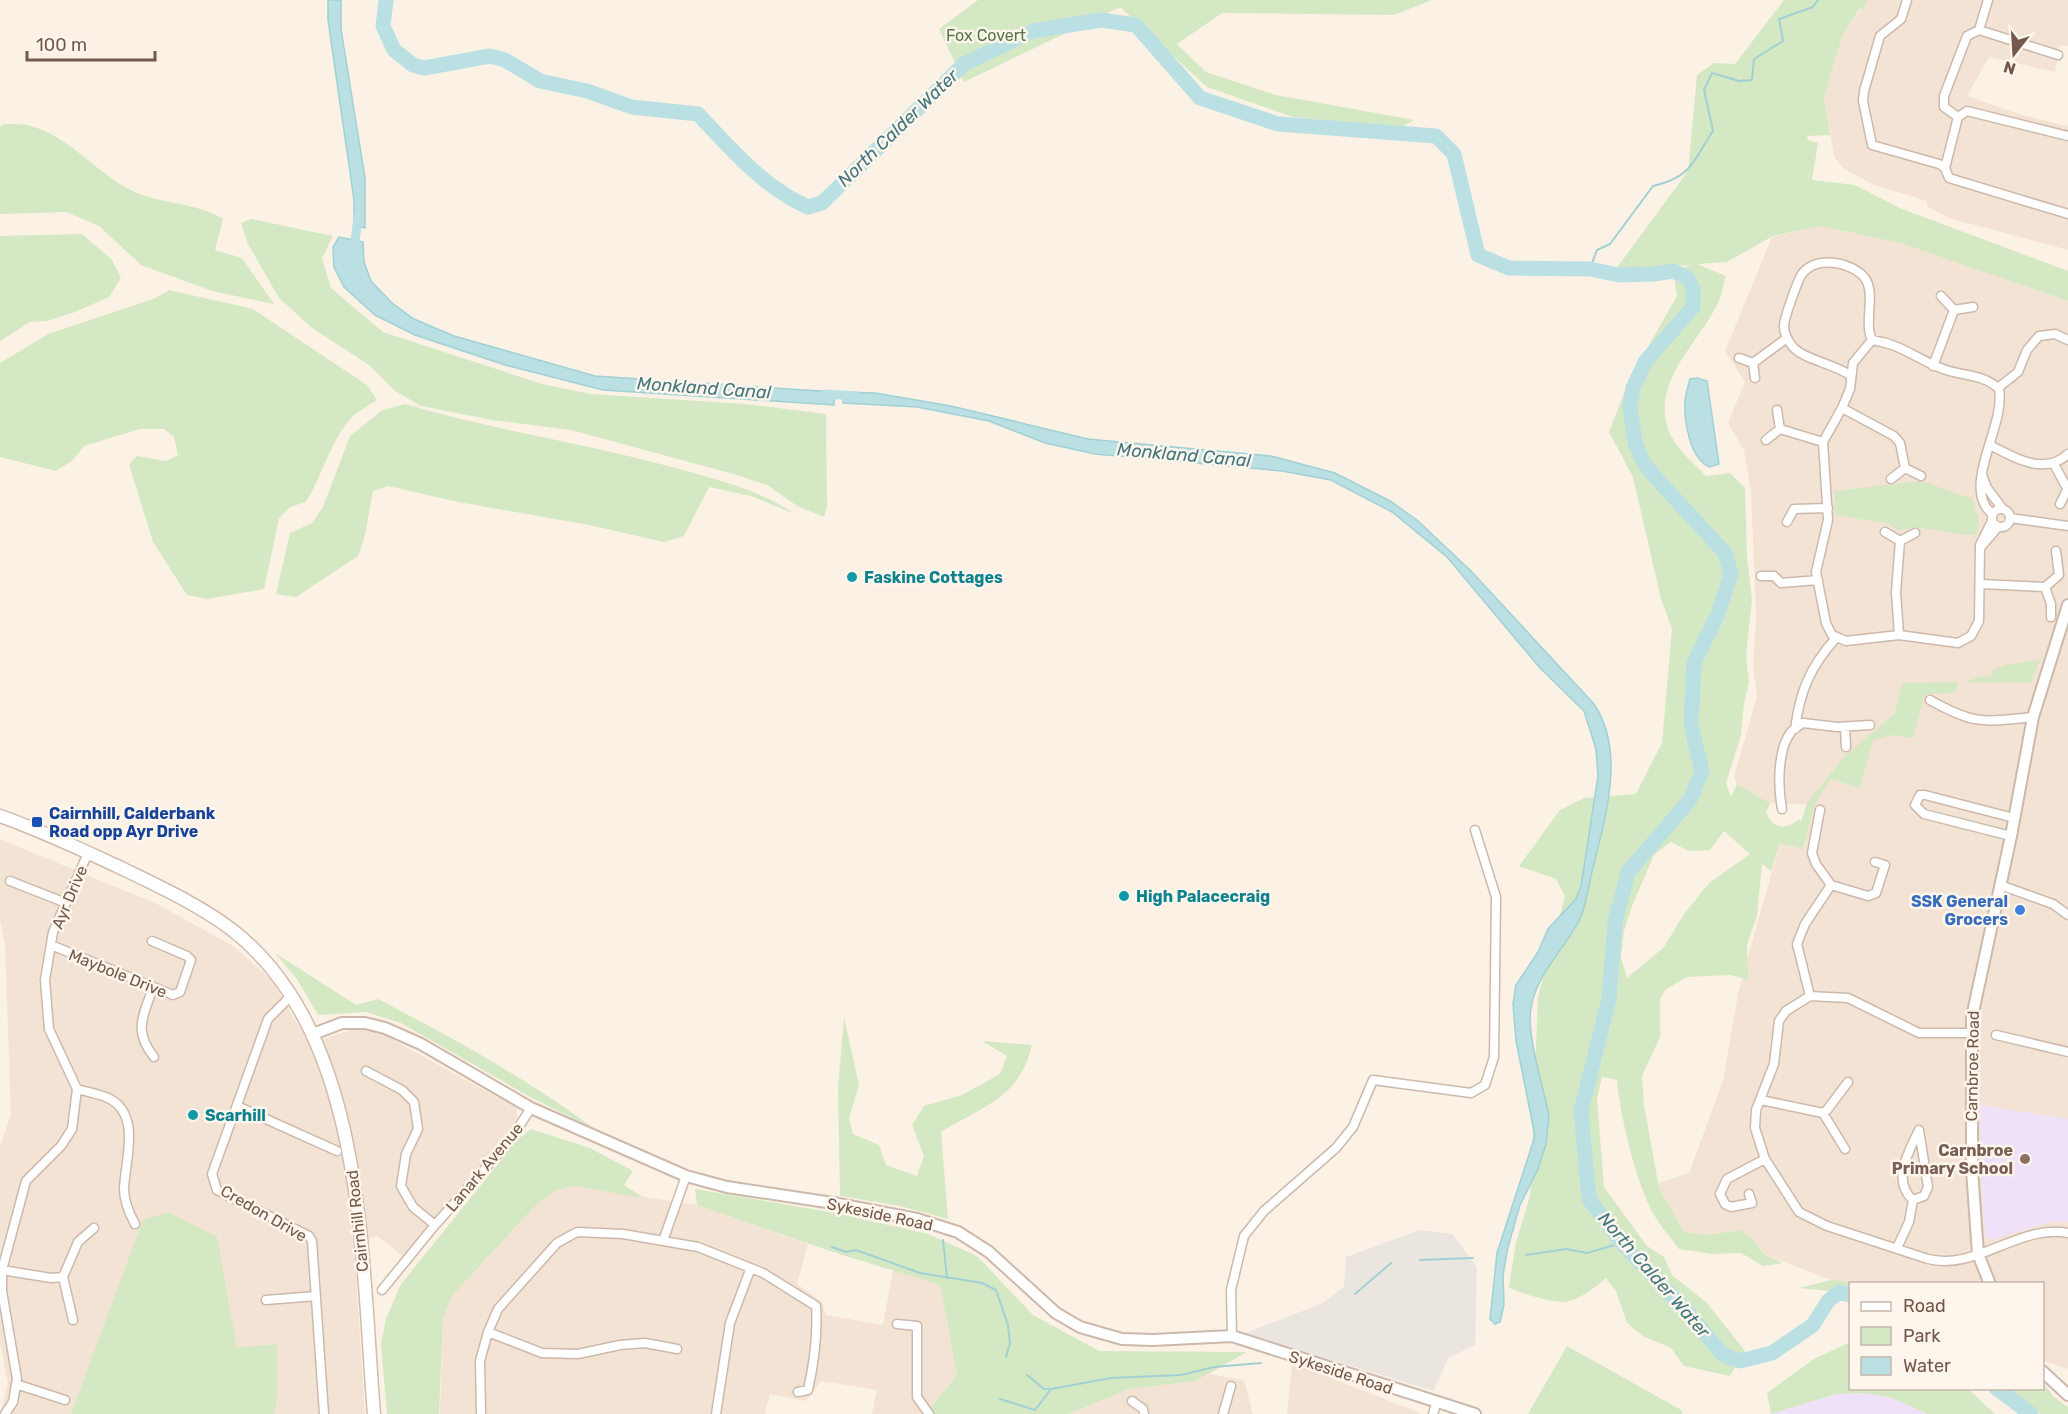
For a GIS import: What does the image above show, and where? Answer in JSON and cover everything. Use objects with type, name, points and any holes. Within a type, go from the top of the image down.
[{"type":"main road","name":"Cairnhill Road","points":[[0,816],[88,853],[190,902],[232,930],[257,954],[291,996],[313,1034],[343,1122],[352,1165],[374,1414]]},
{"type":"street","points":[[1907,0],[1901,19],[1880,36],[1864,91],[1863,101],[1872,145],[1945,168]]},
{"type":"street","points":[[1979,30],[1988,0]]},
{"type":"street","points":[[1958,117],[1944,107],[1944,96],[1967,36],[1979,30],[2058,55]]},
{"type":"street","points":[[2068,136],[1968,111],[1958,117],[1945,168],[1949,178],[2068,214]]},
{"type":"street","points":[[1850,375],[1837,366],[1797,351],[1787,338],[1784,324],[1802,274],[1810,267],[1825,262],[1846,266],[1865,278],[1869,286],[1868,332],[1872,340]]},
{"type":"street","points":[[1941,296],[1954,310]]},
{"type":"street","points":[[1954,310],[1973,307]]},
{"type":"street","points":[[1933,366],[1954,310]]},
{"type":"street","points":[[1998,388],[2018,372],[2027,350],[2039,336],[2055,334],[2068,340]]},
{"type":"street","points":[[1753,363],[1787,338]]},
{"type":"street","points":[[1872,340],[1892,342],[1933,366],[1987,379],[1998,388],[2001,403],[1981,475],[1979,489],[1983,503],[1994,520],[2007,525],[2010,518],[2009,513],[2002,508],[1987,488],[1981,475]]},
{"type":"street","points":[[1872,340],[1853,363],[1850,388],[1823,442],[1828,520],[1816,572],[1826,623],[1836,638],[1846,641],[1899,635],[1958,643],[1965,640],[1978,626],[1981,584],[1979,550],[2002,508]]},
{"type":"street","points":[[1739,358],[1753,363]]},
{"type":"street","points":[[1753,363],[1755,378]]},
{"type":"street","points":[[1842,408],[1894,436],[1900,443],[1905,468]]},
{"type":"street","points":[[1777,410],[1780,429]]},
{"type":"street","points":[[1780,429],[1823,442]]},
{"type":"street","points":[[1766,440],[1780,429]]},
{"type":"street","points":[[1990,445],[2026,462],[2054,464],[2068,454]]},
{"type":"street","points":[[2054,464],[2068,490],[2060,504]]},
{"type":"street","points":[[1905,468],[1921,476]]},
{"type":"street","points":[[1891,479],[1905,468]]},
{"type":"street","points":[[1787,522],[1794,509],[1828,508]]},
{"type":"street","points":[[2010,518],[2066,527]]},
{"type":"street","points":[[1885,532],[1900,541]]},
{"type":"street","points":[[1900,541],[1915,533]]},
{"type":"street","points":[[1899,635],[1896,592],[1900,541]]},
{"type":"street","points":[[1981,584],[2045,587],[2059,575],[2056,551]]},
{"type":"street","points":[[1761,576],[1774,576],[1781,583],[1818,580]]},
{"type":"street","points":[[2045,587],[2051,604],[2051,616]]},
{"type":"street","name":"Carnbroe Road","points":[[1989,1282],[1978,1254],[1972,1170],[1970,1033],[1977,985],[2011,836],[2033,717],[2068,605]]},
{"type":"street","points":[[1795,729],[1808,674],[1836,638]]},
{"type":"street","points":[[1930,700],[1960,717],[1984,722],[2033,717]]},
{"type":"street","points":[[1782,809],[1778,787],[1779,775],[1791,732],[1803,723],[1845,727],[1870,726]]},
{"type":"street","points":[[1845,727],[1846,747]]},
{"type":"street","points":[[2011,836],[1924,814],[1916,805],[1920,795],[1925,795],[2014,818]]},
{"type":"street","points":[[1820,810],[1812,853],[1816,864],[1832,885],[1868,896],[1872,895],[1876,892],[1885,865],[1875,862]]},
{"type":"street","points":[[1232,1336],[1231,1290],[1244,1236],[1264,1211],[1336,1148],[1353,1127],[1373,1080],[1471,1093],[1485,1085],[1494,1057],[1496,897],[1475,830]]},
{"type":"street","name":"Ayr Drive","points":[[77,1089],[49,1029],[45,980],[53,932],[88,853]]},
{"type":"street","points":[[10,881],[66,903]]},
{"type":"street","points":[[1810,996],[1797,944],[1805,924],[1832,885]]},
{"type":"street","points":[[2000,885],[2053,904],[2068,915]]},
{"type":"street","name":"Maybole Drive","points":[[51,945],[153,988],[173,995],[180,992],[191,960],[187,956],[152,941]]},
{"type":"street","points":[[153,988],[140,1025],[144,1045],[154,1057]]},
{"type":"street","name":"Credon Drive","points":[[291,996],[268,1019],[212,1174],[217,1190],[309,1236],[312,1241],[324,1414]]},
{"type":"street","points":[[1970,1033],[1918,1033],[1848,998],[1810,996],[1786,1011],[1779,1021],[1774,1064],[1755,1119],[1765,1159],[1799,1212],[1827,1226],[1945,1263],[2039,1233],[2052,1230],[2068,1233]]},
{"type":"street","name":"Sykeside Road","points":[[313,1034],[342,1023],[365,1023],[385,1028],[421,1044],[531,1108],[686,1176],[727,1187],[917,1219],[958,1232],[989,1252],[1056,1313],[1080,1327],[1108,1336],[1154,1340],[1232,1336],[1435,1409],[1475,1414]]},
{"type":"street","points":[[1996,1035],[2068,1052]]},
{"type":"street","name":"Lanark Avenue","points":[[366,1071],[402,1090],[414,1102],[417,1129],[406,1154],[401,1186],[413,1207],[435,1225]]},
{"type":"street","points":[[1823,1113],[1848,1082]]},
{"type":"street","points":[[5,1414],[14,1402],[16,1384],[2,1270],[26,1181],[61,1146],[72,1129],[77,1089],[110,1099],[123,1109],[130,1128],[124,1191],[128,1212],[135,1224]]},
{"type":"street","points":[[1761,1100],[1823,1113],[1845,1149]]},
{"type":"street","points":[[237,1106],[337,1151]]},
{"type":"street","name":"Lanark Avenue","points":[[382,1290],[435,1225],[508,1143],[531,1108]]},
{"type":"street","points":[[1919,1130],[1928,1187],[1924,1196],[1913,1200],[1908,1195],[1904,1183],[1903,1163],[1919,1130]]},
{"type":"street","points":[[1749,1194],[1752,1203],[1731,1207],[1725,1204],[1720,1194],[1727,1179],[1765,1159]]},
{"type":"street","points":[[663,1241],[686,1176]]},
{"type":"street","points":[[1897,1248],[1909,1222],[1913,1200]]},
{"type":"street","points":[[73,1320],[63,1277],[78,1242],[94,1228]]},
{"type":"street","points":[[481,1414],[480,1362],[488,1332],[498,1310],[557,1243],[570,1234],[587,1232],[623,1234],[699,1247],[750,1270],[763,1273],[816,1306],[818,1324],[811,1380],[808,1390],[798,1392]]},
{"type":"street","points":[[2,1270],[51,1278],[63,1277]]},
{"type":"street","points":[[716,1414],[722,1388],[730,1323],[750,1270]]},
{"type":"street","points":[[266,1300],[316,1296]]},
{"type":"street","points":[[897,1324],[917,1326],[917,1397],[929,1414]]},
{"type":"street","points":[[488,1332],[542,1353],[578,1354],[620,1345],[645,1343],[677,1349]]},
{"type":"street","points":[[2044,1372],[2068,1395]]},
{"type":"street","points":[[16,1384],[65,1400]]},
{"type":"street","points":[[1223,1414],[1231,1386]]},
{"type":"street","points":[[1132,1401],[1143,1409],[1144,1414]]},
{"type":"shaded area","points":[[1867,0],[2068,0],[2068,46],[2060,45],[2055,72],[1989,57],[1967,96],[2022,115],[2068,126],[2068,250],[1949,218],[1927,206],[1927,201],[1874,185],[1843,168],[1834,157],[1824,97],[1842,37],[1860,9],[1864,9]]},
{"type":"shaded area","points":[[1820,226],[1900,243],[2068,301],[2068,1369],[2045,1361],[2044,1358],[2044,1282],[1849,1282],[1831,1280],[1764,1254],[1753,1239],[1741,1230],[1705,1235],[1684,1232],[1659,1188],[1658,1183],[1689,1173],[1723,1081],[1739,989],[1780,843],[1803,849],[1815,805],[1770,803],[1737,784],[1734,777],[1757,696],[1753,668],[1756,616],[1751,492],[1744,450],[1728,423],[1745,382],[1725,351],[1772,237]]},
{"type":"shaded area","points":[[0,839],[157,904],[233,946],[272,980],[309,1044],[350,1030],[375,1030],[517,1108],[517,1118],[507,1134],[404,1257],[377,1236],[354,1244],[365,1414],[0,1414],[8,1384],[0,1342],[0,1146],[11,1114],[5,944],[0,921]]},
{"type":"shaded area","name":"Carnbroe Primary School","points":[[1980,1105],[2068,1119],[2068,1222],[2049,1222],[1992,1240],[1986,1237],[1982,1199]]},
{"type":"shaded area","points":[[573,1186],[697,1205],[808,1244],[797,1284],[822,1302],[826,1315],[883,1325],[893,1270],[940,1285],[957,1375],[926,1414],[872,1414],[877,1390],[821,1381],[806,1401],[770,1394],[765,1414],[440,1414],[443,1319],[452,1296],[533,1208],[554,1191]]},
{"type":"shaded area","points":[[1420,1230],[1452,1234],[1477,1267],[1475,1345],[1448,1358],[1434,1391],[1245,1333],[1321,1304],[1344,1287],[1346,1257]]},
{"type":"shaded area","points":[[1292,1363],[1418,1412],[1420,1414],[1287,1414]]},
{"type":"shaded area","points":[[1209,1374],[1244,1380],[1253,1414],[1068,1414],[1130,1389],[1196,1381]]},
{"type":"shaded area","points":[[1864,1393],[1892,1398],[1928,1414],[1771,1414],[1836,1394]]},
{"type":"green space","name":"Fox Covert","points":[[978,0],[1432,0],[1394,15],[1222,13],[1177,44],[1206,72],[1276,95],[1414,120],[1399,129],[1293,117],[1207,87],[1120,7],[964,82],[939,29]]},
{"type":"green space","points":[[1784,0],[1867,0],[1864,9],[1859,9],[1842,37],[1824,97],[1830,135],[1807,136],[1808,140],[1818,143],[1812,180],[1855,185],[1902,209],[2068,271],[2068,301],[1900,243],[1820,226],[1773,236],[1727,262],[1697,264],[1726,276],[1718,303],[1672,378],[1666,394],[1665,411],[1668,429],[1675,442],[1706,476],[1730,473],[1745,488],[1747,558],[1752,599],[1746,656],[1749,683],[1744,703],[1741,735],[1726,783],[1731,797],[1737,784],[1770,803],[1766,813],[1776,825],[1784,827],[1799,819],[1801,822],[1807,803],[1845,756],[1894,714],[1903,683],[1958,682],[1955,693],[1925,694],[1913,738],[1892,735],[1873,740],[1860,788],[1830,779],[1815,805],[1803,849],[1780,843],[1771,871],[1762,864],[1757,915],[1747,945],[1748,980],[1730,975],[1687,977],[1665,990],[1660,1000],[1660,1037],[1642,1076],[1644,1105],[1659,1188],[1684,1232],[1705,1235],[1741,1230],[1753,1239],[1764,1254],[1783,1263],[1763,1266],[1741,1253],[1712,1254],[1679,1249],[1654,1215],[1641,1185],[1625,1130],[1617,1080],[1602,1077],[1597,1099],[1604,1187],[1647,1246],[1664,1257],[1672,1275],[1707,1303],[1745,1351],[1730,1376],[1684,1366],[1671,1348],[1643,1336],[1627,1323],[1616,1291],[1606,1278],[1581,1296],[1564,1302],[1536,1297],[1509,1287],[1516,1242],[1530,1196],[1538,997],[1565,896],[1556,879],[1519,866],[1560,810],[1584,798],[1636,794],[1662,743],[1672,629],[1661,599],[1633,477],[1609,432],[1629,380],[1677,296],[1673,271],[1692,265],[1616,269],[1688,171],[1697,75],[1714,63],[1735,64]],"holes":[[[1724,831],[1750,854],[1709,883],[1684,914],[1664,947],[1627,978],[1621,958],[1624,931],[1654,855],[1671,842],[1689,851],[1710,850]]]},
{"type":"green space","points":[[4,124],[28,125],[57,137],[127,188],[151,197],[200,209],[223,219],[215,250],[242,258],[274,304],[212,291],[141,265],[99,226],[66,212],[0,214],[0,127]]},
{"type":"green space","points":[[251,219],[333,236],[322,258],[331,288],[383,332],[542,384],[590,394],[745,404],[826,414],[827,507],[824,517],[797,506],[769,486],[737,475],[571,430],[492,420],[421,406],[395,391],[369,365],[312,328],[279,298],[248,244],[241,223]]},
{"type":"green space","points":[[82,234],[112,260],[121,278],[109,297],[47,321],[30,322],[0,341],[0,236]]},
{"type":"green space","points":[[169,290],[253,309],[367,385],[377,400],[353,416],[345,425],[306,502],[290,507],[279,518],[264,589],[207,599],[187,595],[153,542],[129,464],[137,456],[166,461],[178,455],[174,437],[164,429],[140,429],[84,446],[72,461],[56,471],[0,457],[0,363],[48,334],[156,298]]},
{"type":"green space","points":[[405,404],[639,458],[704,476],[751,491],[795,514],[751,496],[709,487],[684,536],[664,542],[388,486],[373,491],[365,535],[358,556],[296,597],[276,594],[290,533],[312,523],[323,507],[350,436],[381,411]]},
{"type":"green space","points":[[1921,481],[1973,499],[1979,522],[1976,535],[1918,528],[1899,531],[1890,524],[1835,515],[1834,491]]},
{"type":"green space","points":[[2040,660],[2031,683],[1966,682],[1978,677],[1991,676],[1992,670],[2006,665]]},
{"type":"green space","points":[[275,953],[356,1005],[378,999],[463,1044],[543,1093],[596,1130],[530,1097],[401,1023],[366,1012],[318,1015],[297,979]]},
{"type":"green space","points":[[844,1017],[859,1085],[849,1118],[853,1134],[879,1145],[886,1165],[917,1176],[924,1156],[912,1125],[924,1106],[962,1095],[1000,1074],[1007,1056],[982,1041],[1032,1045],[1026,1063],[1009,1089],[985,1107],[941,1132],[948,1219],[900,1206],[840,1196],[838,1088]]},
{"type":"green space","points":[[531,1129],[590,1148],[633,1171],[624,1185],[644,1198],[573,1186],[554,1191],[533,1208],[452,1296],[443,1319],[439,1414],[387,1414],[381,1344],[386,1319],[401,1284],[518,1139]]},
{"type":"green space","points":[[695,1189],[841,1214],[928,1234],[977,1256],[1033,1315],[1099,1351],[1247,1352],[1196,1381],[1130,1389],[1068,1414],[926,1414],[957,1375],[940,1285],[833,1252],[697,1205]]},
{"type":"green space","points":[[168,1212],[217,1237],[237,1348],[277,1344],[277,1399],[274,1414],[71,1414],[143,1220]]},
{"type":"green space","points":[[1831,1280],[1854,1282],[1849,1282],[1849,1293],[1799,1288]]},
{"type":"green space","points":[[1849,1342],[1849,1390],[1969,1390],[1995,1414],[1928,1414],[1892,1398],[1864,1393],[1836,1394],[1771,1414],[1767,1393],[1814,1359]]},
{"type":"green space","points":[[1567,1346],[1683,1411],[1681,1414],[1528,1414]]},
{"type":"green space","points":[[2044,1384],[2054,1397],[2068,1407],[2068,1414],[2041,1414],[2004,1390],[2044,1390]]},
{"type":"water","points":[[328,0],[341,0],[341,29],[365,178],[365,228],[354,225],[354,200],[328,20]]},
{"type":"water","points":[[339,237],[363,242],[364,262],[371,281],[392,303],[414,319],[454,336],[595,376],[835,392],[834,405],[603,390],[505,365],[415,335],[375,315],[344,287],[334,267],[333,247]]},
{"type":"water","points":[[1697,378],[1707,381],[1719,464],[1710,467],[1703,463],[1693,448],[1686,419],[1685,399],[1690,379]]},
{"type":"water","points":[[844,392],[875,393],[951,406],[1088,439],[1271,456],[1335,473],[1390,501],[1417,520],[1471,571],[1594,704],[1604,723],[1609,744],[1611,765],[1607,809],[1581,916],[1539,984],[1531,1008],[1533,1046],[1549,1116],[1546,1144],[1538,1169],[1520,1205],[1508,1247],[1503,1275],[1504,1305],[1500,1322],[1495,1324],[1490,1319],[1497,1253],[1535,1136],[1516,1041],[1513,1004],[1516,985],[1538,952],[1548,929],[1576,899],[1581,886],[1598,776],[1596,749],[1584,711],[1540,668],[1447,557],[1392,512],[1331,480],[1282,471],[1095,454],[1045,443],[989,421],[917,407],[843,403]]},
{"type":"waterway","name":"North Calder Water","points":[[386,0],[383,26],[394,50],[413,65],[424,68],[490,56],[505,60],[540,81],[587,91],[632,107],[698,114],[762,178],[808,207],[822,203],[964,64],[1033,31],[1101,20],[1136,25],[1200,98],[1278,124],[1436,136],[1454,154],[1478,255],[1509,268],[1590,269],[1619,275],[1673,271],[1688,278],[1693,288],[1693,307],[1645,362],[1633,388],[1630,407],[1635,442],[1643,462],[1725,553],[1731,574],[1717,616],[1694,663],[1691,725],[1702,771],[1690,800],[1628,872],[1615,922],[1609,999],[1581,1111],[1589,1199],[1622,1243],[1689,1314],[1723,1355],[1740,1361],[1772,1353],[1813,1325],[1828,1301],[1839,1292],[1849,1295]]},
{"type":"waterway","points":[[1590,269],[1597,250],[1610,244],[1653,186],[1684,173],[1701,151],[1713,131],[1704,90],[1712,73],[1739,81],[1752,80],[1754,59],[1783,41],[1779,19],[1813,7],[1818,0]]},
{"type":"waterway","name":"Monkland Canal","points":[[354,250],[358,216]]},
{"type":"waterway","name":"Monkland Canal","points":[[825,394],[856,396]]},
{"type":"waterway","points":[[943,1240],[947,1278]]},
{"type":"waterway","points":[[1526,1255],[1566,1249],[1587,1253],[1622,1243]]},
{"type":"waterway","points":[[832,1247],[846,1252],[856,1250],[920,1273],[982,1283],[996,1290],[1008,1325],[1010,1343],[1006,1357]]},
{"type":"waterway","points":[[1420,1260],[1473,1258]]},
{"type":"waterway","points":[[1355,1294],[1391,1263]]},
{"type":"waterway","points":[[1000,1399],[1035,1410],[1051,1389],[1111,1378],[1181,1375],[1214,1367],[1261,1363]]},
{"type":"waterway","points":[[1027,1375],[1044,1389],[1051,1389]]},
{"type":"waterway","name":"North Calder Water","points":[[1999,1390],[2031,1414]]},
{"type":"place","name":"Faskine Cottages","points":[[852,577]]},
{"type":"place","name":"Cairnhill, Calderbank Road opp Ayr Drive","points":[[37,822]]},
{"type":"place","name":"High Palacecraig","points":[[1124,896]]},
{"type":"place","name":"SSK General Grocers","points":[[2020,910]]},
{"type":"place","name":"Scarhill","points":[[193,1115]]},
{"type":"place","name":"Carnbroe Primary School","points":[[2025,1159]]}]
